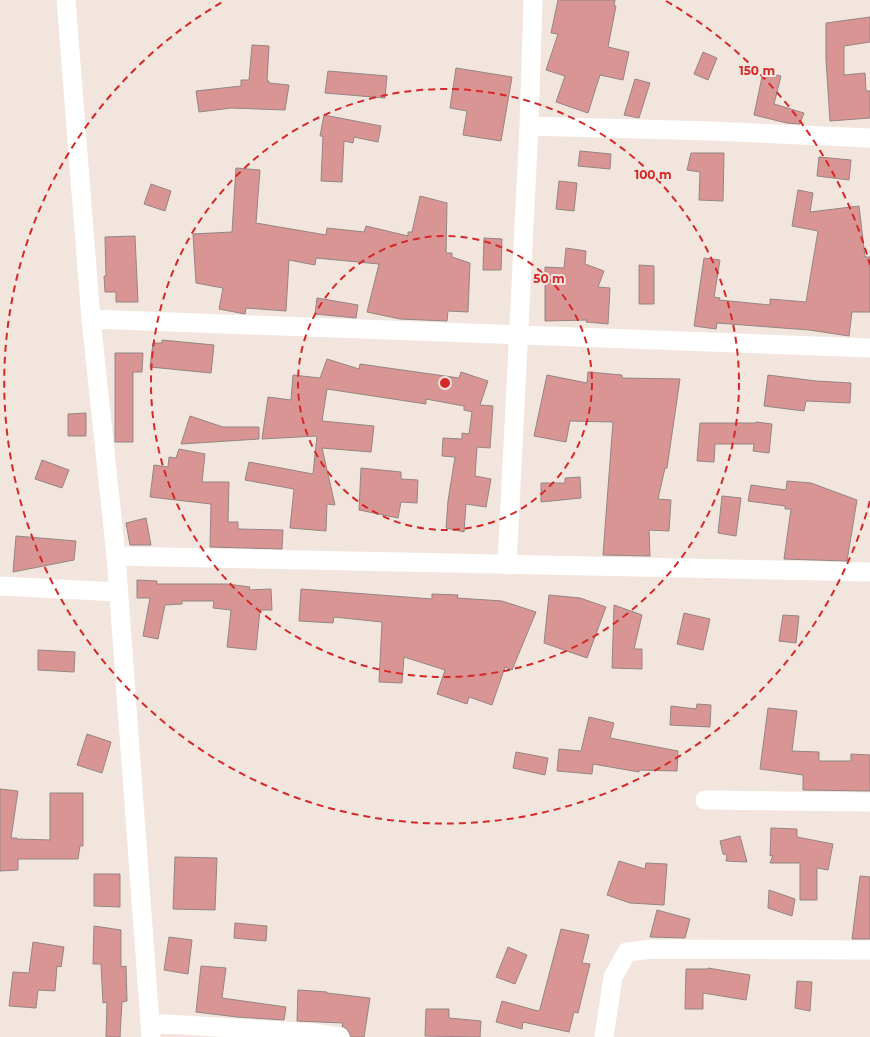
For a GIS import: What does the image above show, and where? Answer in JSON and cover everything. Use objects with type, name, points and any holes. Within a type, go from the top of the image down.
[{"type":"street","points":[[66,0],[91,319],[116,556],[150,1030],[316,1032],[340,1037]]},
{"type":"street","points":[[507,565],[529,126],[533,0]]},
{"type":"street","points":[[529,126],[710,131],[870,138]]},
{"type":"street","points":[[91,319],[870,348]]},
{"type":"street","points":[[116,556],[870,572]]},
{"type":"street","points":[[0,586],[118,592]]},
{"type":"street","points":[[705,800],[870,802]]},
{"type":"street","points":[[604,1037],[613,977],[627,952],[652,949],[870,950]]},
{"type":"building","points":[[558,0],[615,0],[614,6],[616,6],[608,47],[629,52],[623,80],[600,75],[588,113],[556,102],[565,76],[546,70],[558,34],[551,33]]},
{"type":"building","points":[[870,17],[870,42],[844,46],[844,75],[865,73],[866,91],[870,91],[870,118],[830,121],[826,60],[826,23]]},
{"type":"building","points":[[252,45],[269,46],[267,81],[269,81],[269,83],[289,85],[285,110],[231,108],[199,112],[196,91],[241,86],[241,80],[249,80]]},
{"type":"building","points":[[703,52],[717,58],[708,80],[694,74]]},
{"type":"building","points":[[456,68],[512,77],[501,141],[463,135],[467,111],[450,108]]},
{"type":"building","points":[[328,71],[387,76],[385,98],[325,93]]},
{"type":"building","points":[[763,72],[781,76],[774,104],[804,113],[800,124],[787,123],[754,115]]},
{"type":"building","points":[[635,79],[650,83],[639,118],[624,115]]},
{"type":"building","points":[[324,115],[381,126],[378,142],[354,137],[353,143],[344,141],[342,182],[321,181],[323,136],[320,136]]},
{"type":"building","points":[[580,151],[611,154],[610,169],[578,166]]},
{"type":"building","points":[[691,153],[724,153],[723,201],[699,200],[700,172],[687,170]]},
{"type":"building","points":[[819,157],[851,160],[849,180],[817,176]]},
{"type":"building","points":[[236,168],[260,170],[256,223],[326,235],[327,228],[364,232],[366,226],[408,236],[408,232],[412,232],[420,196],[447,203],[446,253],[452,253],[452,257],[470,263],[468,312],[448,311],[447,321],[400,319],[367,312],[379,264],[316,258],[315,265],[289,260],[286,311],[246,308],[245,314],[219,309],[223,288],[196,283],[193,234],[232,232]]},
{"type":"building","points":[[559,181],[577,183],[574,211],[556,209]]},
{"type":"building","points":[[151,184],[171,191],[165,211],[144,204]]},
{"type":"building","points":[[798,190],[813,193],[810,212],[859,206],[865,257],[870,257],[870,312],[852,312],[849,336],[809,330],[717,323],[716,329],[694,326],[704,258],[720,260],[714,297],[720,298],[719,300],[770,305],[770,299],[806,302],[818,231],[792,226]]},
{"type":"building","points":[[135,236],[138,302],[116,302],[116,292],[105,292],[105,237]]},
{"type":"building","points":[[484,238],[502,239],[501,270],[483,270]]},
{"type":"building","points":[[566,248],[586,251],[585,264],[604,271],[598,287],[610,288],[608,324],[586,322],[587,320],[545,321],[545,267],[564,268]]},
{"type":"building","points":[[639,265],[654,266],[654,304],[639,304]]},
{"type":"building","points":[[317,298],[358,305],[356,318],[315,314]]},
{"type":"building","points":[[162,340],[214,345],[211,373],[150,367],[153,343],[162,343]]},
{"type":"building","points":[[115,353],[143,353],[142,372],[133,372],[133,442],[115,442]]},
{"type":"building","points":[[327,359],[359,369],[360,364],[459,378],[461,372],[488,381],[480,405],[493,406],[490,448],[477,447],[475,476],[491,479],[486,507],[466,504],[464,532],[446,528],[448,501],[455,457],[442,456],[443,438],[462,439],[462,433],[469,434],[472,412],[464,410],[464,406],[426,399],[426,404],[327,389],[322,421],[374,426],[371,452],[322,448],[335,505],[327,504],[326,531],[290,528],[294,489],[245,480],[249,462],[313,474],[317,436],[262,439],[268,397],[291,400],[293,375],[320,378]]},
{"type":"building","points":[[588,372],[622,375],[622,378],[680,379],[667,468],[665,468],[658,499],[671,500],[669,531],[649,530],[650,556],[603,555],[613,422],[570,421],[566,442],[534,436],[547,375],[587,383]]},
{"type":"building","points":[[768,375],[816,381],[851,383],[850,403],[806,401],[804,411],[764,406]]},
{"type":"building","points":[[86,413],[86,436],[68,436],[68,414]]},
{"type":"building","points":[[190,416],[223,427],[259,427],[259,439],[181,444]]},
{"type":"building","points":[[756,422],[772,424],[769,453],[753,451],[754,444],[715,444],[714,462],[697,461],[700,423]]},
{"type":"building","points":[[179,449],[205,454],[202,482],[229,482],[228,522],[238,522],[238,529],[283,530],[282,549],[210,547],[211,504],[150,497],[154,465],[168,467],[169,457],[176,458]]},
{"type":"building","points":[[42,460],[69,470],[62,488],[35,479]]},
{"type":"building","points":[[361,468],[401,472],[401,479],[418,480],[417,503],[401,502],[398,518],[359,510]]},
{"type":"building","points":[[580,477],[581,498],[541,502],[541,483],[565,483],[565,478]]},
{"type":"building","points":[[787,481],[811,483],[857,500],[847,561],[784,559],[791,509],[785,509],[785,506],[748,501],[751,485],[786,490]]},
{"type":"building","points":[[722,496],[741,498],[736,536],[718,533]]},
{"type":"building","points":[[146,518],[151,545],[130,545],[126,523]]},
{"type":"building","points":[[16,536],[76,541],[74,560],[13,572]]},
{"type":"building","points":[[137,580],[157,581],[157,584],[227,584],[250,587],[249,590],[271,589],[272,610],[260,610],[256,650],[227,647],[231,610],[213,608],[214,601],[182,601],[182,604],[165,605],[158,639],[143,636],[150,598],[137,598]]},
{"type":"building","points":[[301,589],[432,599],[432,594],[458,595],[457,598],[502,601],[536,612],[512,670],[505,667],[492,705],[469,697],[467,704],[437,694],[445,670],[404,657],[402,683],[379,682],[382,622],[334,617],[333,623],[299,621]]},
{"type":"building","points":[[549,595],[580,598],[606,607],[587,658],[544,643]]},
{"type":"building","points":[[614,605],[642,615],[634,649],[642,649],[642,669],[612,668]]},
{"type":"building","points":[[684,613],[710,619],[703,650],[677,644]]},
{"type":"building","points":[[783,615],[799,616],[796,643],[779,641]]},
{"type":"building","points":[[38,650],[75,652],[74,672],[38,670]]},
{"type":"building","points":[[697,704],[711,705],[710,727],[670,725],[671,706],[696,709]]},
{"type":"building","points":[[768,708],[797,711],[792,751],[819,752],[819,761],[851,761],[851,754],[870,755],[870,791],[803,790],[803,775],[760,769]]},
{"type":"building","points":[[589,717],[614,723],[610,738],[678,751],[677,771],[639,770],[639,772],[593,764],[592,774],[557,771],[559,749],[581,751]]},
{"type":"building","points":[[87,734],[111,742],[102,773],[77,765]]},
{"type":"building","points":[[516,752],[548,758],[545,775],[513,768]]},
{"type":"building","points":[[0,789],[18,791],[11,838],[17,839],[50,840],[50,793],[83,793],[83,846],[80,846],[78,859],[18,859],[18,870],[0,871]]},
{"type":"building","points":[[771,828],[797,829],[797,837],[833,844],[828,870],[817,868],[817,900],[800,900],[800,863],[770,863],[773,855],[770,856]]},
{"type":"building","points":[[740,836],[747,862],[726,861],[727,855],[723,854],[720,841]]},
{"type":"building","points":[[175,857],[217,858],[215,910],[173,909]]},
{"type":"building","points":[[619,861],[645,869],[646,863],[667,864],[664,905],[630,903],[607,895]]},
{"type":"building","points":[[94,874],[120,874],[120,907],[94,906]]},
{"type":"building","points":[[860,876],[870,877],[870,939],[852,939]]},
{"type":"building","points":[[769,890],[795,899],[792,916],[768,908]]},
{"type":"building","points":[[657,910],[690,919],[685,938],[650,937]]},
{"type":"building","points":[[235,923],[267,926],[266,941],[234,938]]},
{"type":"building","points":[[94,926],[121,930],[121,967],[126,966],[127,1001],[122,1002],[120,1037],[106,1037],[107,1002],[103,1003],[101,964],[93,964]]},
{"type":"building","points":[[561,929],[589,935],[582,963],[590,964],[578,1013],[574,1012],[569,1032],[523,1022],[522,1029],[496,1022],[502,1001],[538,1011],[540,1009]]},
{"type":"building","points":[[169,937],[192,940],[188,974],[164,970]]},
{"type":"building","points":[[33,942],[64,947],[61,967],[57,966],[55,991],[38,990],[36,1008],[9,1006],[13,972],[29,973]]},
{"type":"building","points":[[508,947],[527,955],[515,984],[496,977]]},
{"type":"building","points":[[201,966],[226,968],[222,998],[286,1007],[284,1020],[237,1017],[196,1012]]},
{"type":"building","points":[[708,968],[750,975],[746,1000],[703,993],[703,1009],[685,1009],[686,969]]},
{"type":"building","points":[[797,981],[812,982],[810,1011],[795,1008]]},
{"type":"building","points":[[298,990],[327,992],[370,998],[364,1037],[351,1037],[347,1029],[342,1026],[343,1023],[297,1021]]},
{"type":"building","points":[[426,1009],[449,1009],[449,1018],[481,1021],[480,1037],[425,1036]]}]
